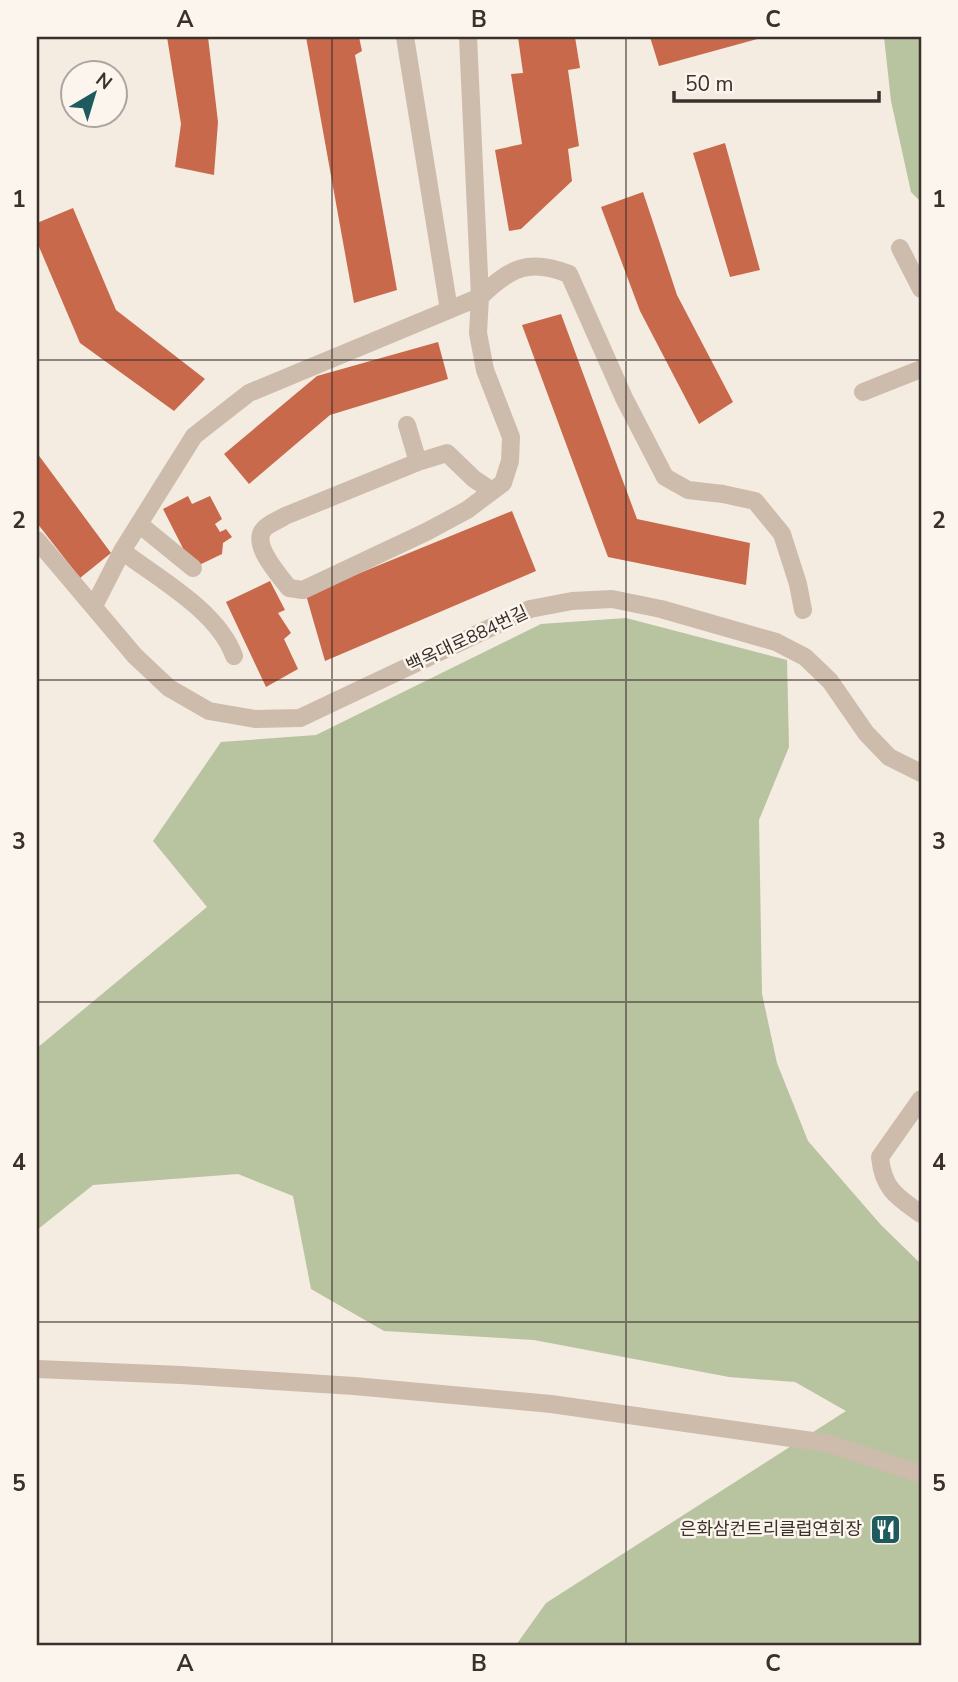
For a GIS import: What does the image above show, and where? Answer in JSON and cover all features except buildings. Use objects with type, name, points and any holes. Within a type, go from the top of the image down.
[{"type":"street","points":[[405,37],[449,310]]},
{"type":"street","points":[[468,37],[480,297],[478,332],[485,370],[511,437],[510,461],[503,483],[467,510],[426,532],[303,590],[289,588],[261,548],[260,536],[265,528],[285,516],[418,462],[447,453],[474,479],[492,491]]},
{"type":"street","points":[[900,248],[921,289]]},
{"type":"street","points":[[94,606],[122,551],[194,436],[249,393],[480,297],[503,275],[527,266],[554,268],[569,274],[624,398],[665,477],[688,490],[723,494],[755,502],[782,534],[798,584],[803,610]]},
{"type":"street","points":[[863,392],[921,369]]},
{"type":"street","points":[[407,425],[418,462]]},
{"type":"street","points":[[139,524],[194,568]]},
{"type":"street","name":"백옥대로884번길","points":[[37,540],[135,656],[169,688],[209,710],[255,719],[300,718],[530,609],[572,601],[612,599],[776,642],[805,657],[830,681],[866,733],[888,757],[921,772]]},
{"type":"street","points":[[122,551],[214,623],[228,639],[234,656]]},
{"type":"street","points":[[921,1099],[880,1157],[882,1175],[894,1195],[921,1214]]},
{"type":"street","points":[[37,1369],[354,1386],[551,1404],[827,1443],[921,1474]]},
{"type":"green space","points":[[884,37],[921,37],[921,202],[911,192],[891,101]]},
{"type":"green space","points":[[626,618],[787,660],[789,747],[759,820],[762,994],[777,1063],[808,1141],[881,1225],[921,1264],[921,1645],[516,1645],[546,1603],[846,1411],[795,1382],[729,1377],[534,1340],[384,1331],[311,1289],[293,1196],[238,1174],[93,1185],[37,1230],[37,1048],[207,907],[153,841],[221,742],[316,735],[541,624]]},
{"type":"place","name":"은화삼컨트리클럽연회장","points":[[885,1529]]}]
